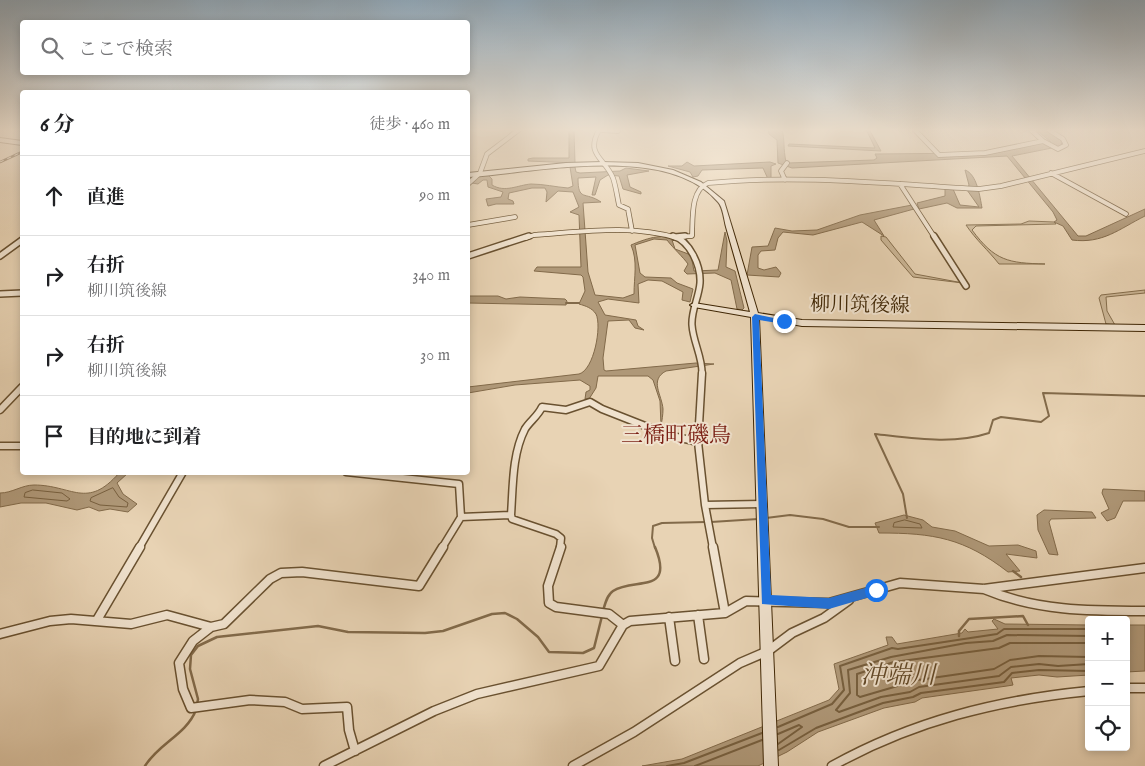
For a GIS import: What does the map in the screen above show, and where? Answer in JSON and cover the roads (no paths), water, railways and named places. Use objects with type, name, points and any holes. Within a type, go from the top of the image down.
[{"type":"main road","points":[[762,513],[766,600]]},
{"type":"main road","points":[[768,656],[771,766]]},
{"type":"street","points":[[470,182],[479,174],[483,165]]},
{"type":"street","points":[[603,165],[610,173],[619,205],[628,209],[632,231]]},
{"type":"street","points":[[470,175],[525,169],[637,165],[663,169],[686,176],[716,195],[724,207],[755,317],[762,513],[705,505]]},
{"type":"street","points":[[784,180],[781,172],[787,165]]},
{"type":"street","points":[[703,185],[734,180],[784,180],[979,189],[1001,186],[1083,165]]},
{"type":"street","points":[[1051,172],[1126,214]]},
{"type":"street","points":[[900,184],[966,286]]},
{"type":"street","points":[[674,237],[692,236],[694,201],[703,185]]},
{"type":"street","points":[[470,225],[515,218]]},
{"type":"street","points":[[470,255],[524,237],[587,231],[650,231],[681,239],[692,251],[700,283],[694,305],[692,325],[702,367],[698,442],[705,505],[725,613]]},
{"type":"street","points":[[1,256],[20,242]]},
{"type":"street","points":[[2,294],[20,293]]},
{"type":"street","name":"柳川筑後線","points":[[694,305],[755,317],[821,324],[1145,328]]},
{"type":"street","points":[[0,410],[20,389]]},
{"type":"street","points":[[623,625],[609,614],[556,607],[549,603],[548,585],[557,566],[562,546],[561,538],[554,532],[532,529],[518,523],[512,519],[511,515],[519,449],[525,431],[531,422],[538,417],[542,407],[566,410],[590,402],[602,410],[624,417],[664,435],[698,442]]},
{"type":"street","points":[[0,446],[20,446]]},
{"type":"street","points":[[97,620],[180,475]]},
{"type":"street","points":[[355,751],[349,730],[347,707],[302,709],[285,702],[250,700],[191,708],[183,689],[179,663],[193,642],[211,627],[224,624],[270,579],[281,573],[302,572],[419,586],[461,516],[459,484],[374,475]]},
{"type":"street","points":[[461,516],[511,515]]},
{"type":"street","points":[[324,766],[434,711],[477,694],[599,666],[623,625],[640,619],[725,613],[746,601],[829,603],[900,583],[984,589],[1145,568]]},
{"type":"street","points":[[984,589],[1005,600],[1020,604],[1078,611],[1145,611]]},
{"type":"street","points":[[573,766],[634,732],[740,663],[768,656],[792,633],[824,618],[852,598]]},
{"type":"street","points":[[766,600],[768,656]]},
{"type":"street","points":[[0,634],[50,621],[71,619],[130,624],[167,615],[211,627]]},
{"type":"street","points":[[698,615],[704,658]]},
{"type":"street","points":[[669,617],[675,662]]},
{"type":"street","points":[[1130,688],[1145,688]]},
{"type":"street","points":[[832,766],[852,754],[939,718],[976,707],[1048,694],[1085,691]]},
{"type":"water","points":[[774,165],[771,166],[771,178],[768,179],[763,168],[702,170],[698,176],[693,177],[690,172],[668,166]]},
{"type":"water","points":[[783,165],[850,165],[792,168]]},
{"type":"water","points":[[1014,165],[1019,165],[1078,236],[1086,236],[1145,209],[1145,216],[1102,238],[1083,241],[1072,240],[1063,226],[1054,222],[1057,220],[1053,212]]},
{"type":"water","points":[[570,167],[575,167],[576,172],[580,173],[620,171],[626,168],[649,171],[627,175],[630,187],[641,192],[641,194],[623,189],[619,176],[608,175],[600,180],[595,195],[592,195],[596,177],[578,178],[581,193],[601,202],[583,203],[588,272],[595,295],[623,298],[634,294],[635,263],[631,245],[653,238],[670,237],[675,239],[672,240],[675,249],[691,255],[694,271],[718,270],[725,232],[727,241],[726,267],[735,271],[744,308],[742,310],[737,309],[731,280],[715,273],[687,274],[684,271],[688,264],[667,240],[654,239],[635,245],[640,273],[645,277],[671,278],[677,283],[693,289],[690,302],[682,300],[683,292],[662,281],[648,280],[638,284],[639,303],[608,299],[598,302],[605,315],[636,320],[638,326],[644,330],[635,328],[629,320],[608,321],[603,358],[604,370],[696,363],[714,364],[666,371],[661,375],[657,383],[663,409],[661,426],[660,401],[653,380],[648,376],[598,376],[596,388],[589,399],[585,399],[586,392],[590,390],[590,386],[580,380],[515,385],[470,393],[470,387],[579,374],[589,365],[593,356],[598,320],[593,310],[579,304],[585,291],[581,275],[534,271],[537,267],[581,267],[579,215],[570,212],[579,207],[573,192],[558,191],[546,202],[547,192],[545,188],[532,188],[509,193],[508,199],[513,201],[514,204],[488,206],[486,199],[501,197],[503,192],[488,187],[487,180],[483,180],[478,184],[472,183],[474,181],[470,180],[470,177],[488,175],[492,179],[492,185],[502,188],[531,184],[568,188],[573,186]]},
{"type":"water","points":[[965,170],[969,172],[975,181],[982,208],[957,208],[947,203],[919,209],[917,203],[945,196],[945,188],[953,189],[960,205],[979,207],[967,190],[969,185]]},
{"type":"water","points":[[912,205],[914,209],[874,220],[884,236],[862,222],[813,235],[783,232],[778,238],[775,250],[761,251],[758,255],[758,268],[764,270],[776,267],[781,273],[779,277],[747,275],[752,247],[768,246],[775,228],[792,231],[817,230],[860,215]]},
{"type":"water","points":[[470,296],[498,296],[506,299],[520,297],[565,299],[567,301],[566,305],[470,303]]},
{"type":"water","points":[[117,475],[126,475],[117,483],[123,494],[137,504],[128,512],[110,509],[99,511],[89,507],[77,510],[46,503],[21,503],[0,507],[0,493],[25,486],[47,486],[79,493],[88,493],[108,484]]},
{"type":"water","points":[[1103,489],[1145,491],[1145,501],[1123,501],[1115,518],[1107,521],[1101,513],[1109,509],[1102,493]]},
{"type":"water","points":[[1044,510],[1092,512],[1096,518],[1051,519],[1049,522],[1058,555],[1049,554],[1038,530],[1037,515]]},
{"type":"water","points":[[904,515],[923,520],[932,527],[955,531],[989,546],[1018,545],[1036,551],[1037,558],[1006,554],[1020,571],[1008,572],[977,552],[948,540],[916,534],[879,533],[875,523]]},
{"type":"water","name":"沖端川","points":[[994,619],[1005,624],[1085,625],[1085,675],[1057,677],[1039,675],[1011,678],[1013,685],[922,698],[915,702],[884,708],[818,732],[787,752],[758,766],[642,766],[682,759],[829,700],[839,689],[834,664],[888,645],[886,637],[892,637],[897,644],[962,633],[965,629],[968,632],[998,629],[992,621]]},
{"type":"water","points":[[1130,625],[1145,625],[1145,671],[1130,672]]},
{"type":"waterway","points":[[566,303],[579,303]]},
{"type":"waterway","points":[[907,518],[903,494],[875,434],[947,440],[961,439],[989,433],[993,420],[1001,417],[1041,422],[1049,416],[1043,393],[1145,396]]},
{"type":"waterway","points":[[766,518],[790,515],[823,519],[849,527],[879,527]]},
{"type":"waterway","points":[[711,522],[758,519]]},
{"type":"waterway","points":[[655,548],[652,538],[653,526],[662,523],[706,522]]},
{"type":"waterway","points":[[603,611],[605,603],[613,591],[622,587],[649,582],[656,578],[660,572],[660,562],[655,547]]},
{"type":"waterway","points":[[1013,571],[1021,577]]},
{"type":"waterway","points":[[197,705],[198,699],[190,669],[191,655],[198,646],[217,637],[318,626],[348,632],[425,633],[443,631],[492,614],[505,613],[517,619],[538,637],[549,652],[583,653],[594,648],[602,616]]},
{"type":"waterway","points":[[959,636],[959,631],[969,619],[1023,616],[1028,625]]},
{"type":"waterway","points":[[145,766],[157,751],[186,726],[196,710]]},
{"type":"district","name":"三橋町磯鳥","points":[[676,434]]}]
